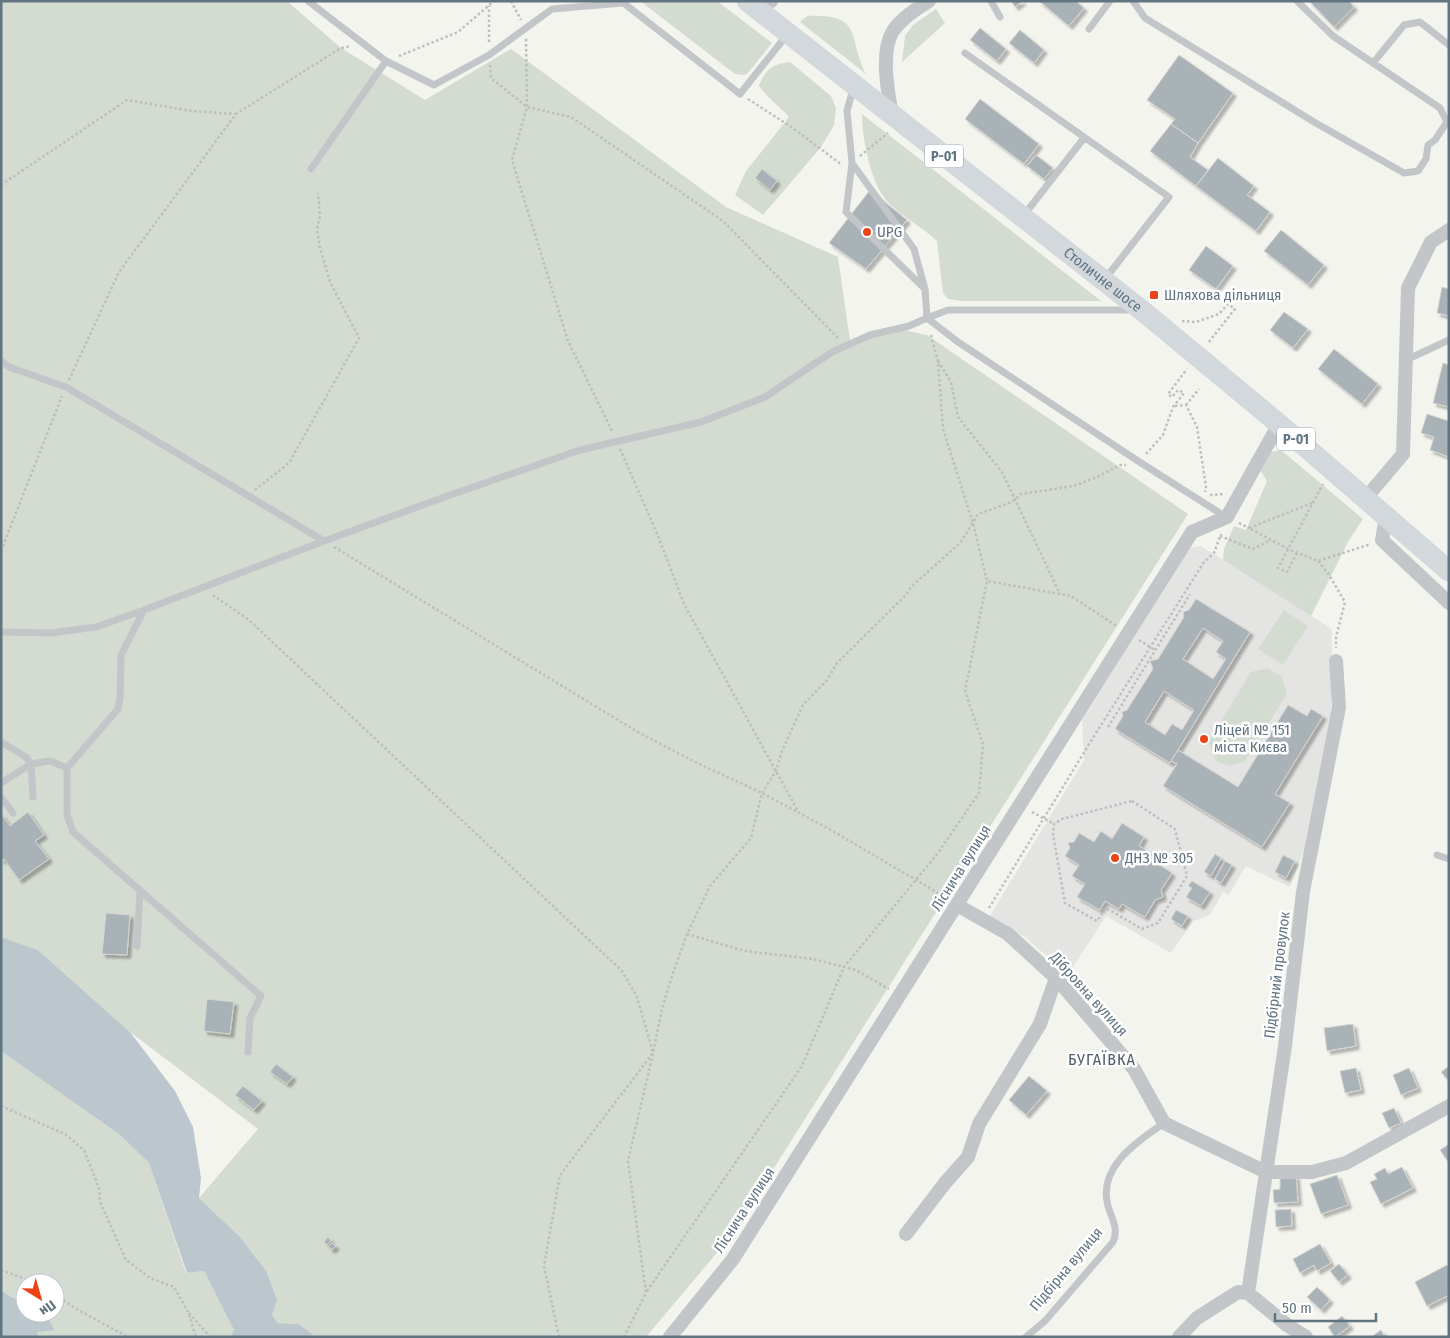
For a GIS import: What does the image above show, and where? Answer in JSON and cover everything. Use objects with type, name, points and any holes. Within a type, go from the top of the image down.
[{"type":"main road","name":"Столичне шосе","points":[[748,2],[854,86],[890,124],[1022,217],[1140,310],[1279,424],[1449,571]]},
{"type":"street","points":[[748,2],[771,1]]},
{"type":"street","points":[[890,124],[886,84],[886,54],[892,32],[910,13],[929,1]]},
{"type":"street","points":[[1365,499],[1402,454],[1408,288],[1431,242],[1449,230]]},
{"type":"street","points":[[1228,517],[1279,424]]},
{"type":"street","name":"Ліснича вулиця","points":[[670,1337],[733,1259],[1192,532],[1228,517]]},
{"type":"street","points":[[1386,517],[1382,540],[1449,603]]},
{"type":"street","name":"Підбірний провулок","points":[[1248,1293],[1285,1046],[1303,892],[1339,707],[1336,661]]},
{"type":"street","name":"Дібровна вулиця","points":[[957,905],[1008,934],[1056,978],[1134,1069],[1164,1123]]},
{"type":"street","points":[[906,1234],[945,1183],[968,1157],[979,1124],[1040,1024],[1056,978]]},
{"type":"street","points":[[1164,1123],[1266,1172],[1312,1172],[1346,1163],[1449,1106]]},
{"type":"street","points":[[1179,1337],[1197,1318],[1238,1292],[1248,1293],[1287,1325],[1306,1337]]},
{"type":"lane","points":[[308,1],[386,61],[434,85],[489,55],[552,9],[623,2],[740,94],[788,34]]},
{"type":"lane","points":[[991,1],[1000,17]]},
{"type":"lane","points":[[1090,29],[1110,1]]},
{"type":"lane","points":[[1133,1],[1145,18],[1314,122],[1404,173],[1418,171],[1426,159],[1428,144],[1434,140],[1447,122],[1440,108],[1333,36],[1297,1]]},
{"type":"lane","points":[[1373,63],[1404,25],[1420,22],[1449,45]]},
{"type":"lane","points":[[965,53],[1169,197],[1104,281]]},
{"type":"lane","points":[[311,169],[386,61]]},
{"type":"lane","points":[[854,86],[847,111],[852,163],[846,212],[925,289]]},
{"type":"lane","points":[[1440,108],[1449,104]]},
{"type":"lane","points":[[1022,217],[1084,138]]},
{"type":"lane","points":[[852,163],[914,248],[925,289],[927,318],[958,342],[1138,461],[1228,517]]},
{"type":"lane","points":[[1,632],[51,632],[96,627],[324,541],[580,450],[701,422],[765,397],[832,352],[845,346],[870,335],[909,326],[948,310],[1140,310]]},
{"type":"lane","points":[[1405,360],[1449,340]]},
{"type":"lane","points":[[1,361],[10,367],[66,386],[324,541]]},
{"type":"lane","points":[[144,610],[121,655],[118,709],[67,768],[67,815],[73,832],[261,996],[250,1018],[248,1052]]},
{"type":"lane","points":[[1,742],[26,756],[31,764],[33,797]]},
{"type":"lane","points":[[1,783],[31,764],[50,761],[67,768]]},
{"type":"lane","points":[[1,797],[13,813]]},
{"type":"lane","points":[[1438,855],[1449,859]]},
{"type":"lane","points":[[136,946],[140,891]]},
{"type":"lane","name":"Підбірна вулиця","points":[[1026,1337],[1045,1321],[1113,1242],[1116,1229],[1106,1198],[1106,1190],[1111,1175],[1120,1157],[1134,1144],[1164,1123]]},
{"type":"path","points":[[386,61],[458,32],[494,1]]},
{"type":"path","points":[[511,1],[526,29],[526,107],[512,160],[568,341],[617,442],[658,536],[684,604],[799,813]]},
{"type":"path","points":[[489,6],[491,78],[526,107],[571,117],[723,221],[845,346]]},
{"type":"path","points":[[1,551],[66,386],[119,272],[236,114],[341,48],[362,43]]},
{"type":"path","points":[[740,94],[793,128],[851,172]]},
{"type":"path","points":[[1,185],[127,100],[192,112],[236,114]]},
{"type":"path","points":[[852,163],[890,124]]},
{"type":"path","points":[[247,496],[289,463],[359,338],[330,282],[320,248],[318,193]]},
{"type":"path","points":[[1180,321],[1196,322],[1219,314],[1228,304],[1235,309]]},
{"type":"path","points":[[624,1337],[646,1293],[802,1066],[844,967],[938,853],[979,793],[982,744],[965,691],[988,581],[973,522],[943,430],[938,361],[927,318]]},
{"type":"path","points":[[938,361],[951,382],[958,417],[1002,472],[1060,594]]},
{"type":"path","points":[[1173,406],[1186,405],[1199,389]]},
{"type":"path","points":[[646,1293],[628,1161],[667,991],[687,934],[710,886],[751,838],[762,793],[776,771],[782,751],[803,705],[828,680],[837,663],[961,542],[978,514],[1012,502],[1021,494],[1074,486],[1120,465],[1132,464],[1138,461],[1150,451],[1163,435],[1173,406],[1184,393],[1178,390],[1172,398],[1168,394]]},
{"type":"path","points":[[1186,405],[1197,428],[1206,487],[1204,494],[1217,496],[1229,494]]},
{"type":"path","points":[[1297,553],[1286,572],[1278,568],[1331,470]]},
{"type":"path","points":[[1312,503],[1249,528],[1288,549],[1318,561],[1328,573],[1346,602],[1336,637],[1336,661]]},
{"type":"path","points":[[1220,536],[1253,549],[1271,540]]},
{"type":"path","points":[[1318,561],[1382,540]]},
{"type":"path","points":[[324,541],[636,731],[799,813],[957,905]]},
{"type":"path","points":[[982,919],[1175,607],[1204,562],[1214,553]]},
{"type":"path","points":[[988,581],[1071,596],[1155,650]]},
{"type":"path","points":[[203,588],[250,621],[622,971],[637,997],[653,1054]]},
{"type":"path","points":[[1108,726],[1190,594]]},
{"type":"path","points":[[1175,607],[1180,610]]},
{"type":"path","points":[[1113,706],[1118,710]]},
{"type":"path","points":[[1132,801],[1176,828],[1187,876],[1158,923],[1142,929],[1106,908],[1097,921],[1065,903],[1053,834],[1054,824],[1062,819],[1132,801]]},
{"type":"path","points":[[1020,805],[1054,824]]},
{"type":"path","points":[[687,934],[745,951],[814,959],[856,970],[899,995]]},
{"type":"path","points":[[559,1337],[544,1266],[560,1175],[653,1054]]},
{"type":"path","points":[[1,1106],[65,1134],[84,1150],[100,1188],[100,1202],[126,1260],[150,1278],[174,1287],[188,1312],[196,1337]]},
{"type":"path","points":[[1,1270],[15,1275]]},
{"type":"path","points":[[65,1301],[128,1337]]},
{"type":"path","points":[[188,1312],[210,1337]]},
{"type":"shaded area","points":[[1,1],[287,1],[341,48],[425,100],[511,49],[726,207],[838,257],[850,341],[899,329],[927,335],[1188,514],[731,1236],[646,1337],[316,1337],[299,1324],[278,1323],[272,1315],[239,1236],[199,1198],[258,1129],[130,1032],[38,950],[1,937]]},
{"type":"shaded area","points":[[642,1],[717,1],[772,43],[748,73],[744,75],[735,74]]},
{"type":"shaded area","points":[[936,9],[945,23],[902,62],[905,36],[913,25]]},
{"type":"shaded area","points":[[807,16],[825,16],[846,23],[851,30],[866,74],[800,22]]},
{"type":"shaded area","points":[[790,62],[831,96],[836,108],[834,125],[821,147],[763,215],[735,195],[746,171],[789,117],[759,86],[770,68]]},
{"type":"shaded area","points":[[862,114],[1101,301],[961,301],[948,299],[943,293],[937,241],[888,202],[877,184],[872,173],[866,148]]},
{"type":"shaded area","points":[[1281,450],[1363,519],[1348,542],[1311,616],[1223,560],[1224,549],[1234,526],[1246,530],[1267,481],[1260,470],[1271,452]]},
{"type":"shaded area","name":"Ліцей № 151 міста Києва","points":[[1201,546],[1332,629],[1331,711],[1304,850],[1290,887],[1246,866],[1229,895],[1223,892],[1210,915],[1193,921],[1171,953],[1106,916],[1068,975],[1025,937],[989,917],[1084,760],[1082,720],[1189,548]]},
{"type":"shaded area","points":[[1284,610],[1308,626],[1283,665],[1258,649]]},
{"type":"shaded area","points":[[1268,668],[1282,677],[1287,694],[1244,762],[1229,766],[1215,760],[1208,742],[1251,672]]},
{"type":"shaded area","points":[[1,937],[38,950],[130,1032],[175,1091],[193,1127],[201,1178],[199,1198],[239,1236],[266,1271],[277,1300],[272,1315],[278,1323],[299,1324],[316,1337],[230,1337],[234,1330],[204,1271],[187,1273],[149,1163],[120,1135],[1,1051]]},
{"type":"shaded area","points":[[1,1051],[120,1135],[149,1163],[186,1273],[204,1271],[234,1330],[230,1337],[1,1337]]},
{"type":"shaded area","points":[[1,1291],[15,1299],[15,1323],[51,1323],[54,1330],[37,1332],[38,1337],[1,1337]]},
{"type":"building","points":[[1011,1],[1023,1],[1015,7]]},
{"type":"building","points":[[1039,1],[1076,1],[1084,8],[1069,26]]},
{"type":"building","points":[[1309,1],[1349,1],[1354,7],[1334,27]]},
{"type":"building","points":[[980,28],[1006,49],[997,61],[970,40]]},
{"type":"building","points":[[1020,30],[1044,50],[1034,63],[1009,43]]},
{"type":"building","points":[[1179,55],[1233,93],[1198,143],[1171,124],[1175,119],[1147,100]]},
{"type":"building","points":[[980,99],[1039,144],[1024,164],[965,119]]},
{"type":"building","points":[[1171,124],[1198,143],[1190,157],[1208,170],[1196,186],[1150,151]]},
{"type":"building","points":[[1036,155],[1053,168],[1044,179],[1027,166]]},
{"type":"building","points":[[1218,158],[1254,186],[1247,195],[1270,212],[1256,231],[1196,186]]},
{"type":"building","points":[[762,169],[777,181],[770,190],[755,178]]},
{"type":"building","name":"UPG","points":[[870,190],[907,220],[866,269],[829,243]]},
{"type":"building","points":[[1281,230],[1324,265],[1308,285],[1264,251]]},
{"type":"building","points":[[1206,246],[1233,266],[1216,289],[1189,270]]},
{"type":"building","points":[[1442,287],[1449,289],[1449,316],[1437,313]]},
{"type":"building","points":[[1284,312],[1308,329],[1293,348],[1270,330]]},
{"type":"building","points":[[1334,349],[1378,384],[1362,404],[1318,369]]},
{"type":"building","points":[[1443,363],[1449,365],[1449,407],[1433,403]]},
{"type":"building","points":[[1427,414],[1449,421],[1449,457],[1430,450],[1434,437],[1421,433]]},
{"type":"building","points":[[1196,599],[1250,632],[1170,763],[1115,729],[1123,716],[1122,712],[1127,710],[1153,669],[1150,661],[1158,659],[1184,617],[1183,612],[1189,610]],"holes":[[[1203,628],[1223,641],[1216,652],[1226,659],[1213,679],[1183,659]],[[1164,691],[1194,710],[1182,730],[1172,724],[1165,735],[1145,722]]]},
{"type":"building","points":[[1288,705],[1307,716],[1311,709],[1323,716],[1275,794],[1290,803],[1262,847],[1163,786],[1177,764],[1171,761],[1178,750],[1238,787]]},
{"type":"building","points":[[28,812],[44,835],[35,841],[49,859],[19,880],[4,859],[1,861],[1,814],[10,826]]},
{"type":"building","points":[[1122,823],[1144,837],[1139,846],[1153,854],[1150,859],[1172,873],[1161,890],[1163,897],[1155,900],[1145,917],[1122,904],[1119,909],[1105,901],[1100,910],[1077,897],[1085,884],[1072,876],[1079,865],[1065,856],[1070,848],[1068,843],[1074,842],[1079,833],[1094,842],[1101,831],[1112,839]]},
{"type":"building","points":[[1215,854],[1221,858],[1211,876],[1204,872]]},
{"type":"building","points":[[1283,855],[1295,861],[1286,878],[1275,872]]},
{"type":"building","points":[[1225,861],[1232,865],[1221,883],[1215,879]]},
{"type":"building","points":[[1192,881],[1210,892],[1201,906],[1186,897],[1192,888],[1188,886]]},
{"type":"building","points":[[1176,910],[1188,916],[1182,926],[1171,919]]},
{"type":"building","points":[[106,913],[130,915],[127,955],[102,954]]},
{"type":"building","points":[[207,999],[234,1002],[230,1034],[204,1031]]},
{"type":"building","points":[[1353,1024],[1356,1046],[1327,1051],[1324,1028]]},
{"type":"building","points":[[276,1064],[293,1077],[287,1084],[270,1072]]},
{"type":"building","points":[[1449,1066],[1449,1081],[1441,1072]]},
{"type":"building","points":[[1356,1068],[1361,1090],[1345,1093],[1340,1071]]},
{"type":"building","points":[[1409,1068],[1418,1088],[1401,1095],[1393,1075]]},
{"type":"building","points":[[1029,1076],[1047,1091],[1026,1115],[1009,1100]]},
{"type":"building","points":[[243,1086],[262,1101],[254,1110],[235,1095]]},
{"type":"building","points":[[1394,1108],[1401,1123],[1389,1128],[1382,1113]]},
{"type":"building","points":[[1449,1144],[1449,1163],[1440,1150]]},
{"type":"building","points":[[1402,1167],[1413,1188],[1381,1204],[1370,1182],[1377,1179],[1374,1174],[1385,1168],[1388,1174]]},
{"type":"building","points":[[1337,1175],[1348,1205],[1321,1214],[1310,1184]]},
{"type":"building","points":[[1296,1176],[1298,1202],[1274,1203],[1273,1190],[1280,1189],[1280,1178]]},
{"type":"building","points":[[1291,1209],[1292,1226],[1276,1227],[1275,1210]]},
{"type":"building","points":[[328,1237],[331,1241],[327,1245],[324,1242]]},
{"type":"building","points":[[332,1243],[336,1246],[332,1250],[328,1247]]},
{"type":"building","points":[[1320,1244],[1331,1263],[1317,1271],[1314,1265],[1300,1273],[1293,1259]]},
{"type":"building","points":[[1339,1264],[1348,1275],[1339,1282],[1330,1271]]},
{"type":"building","points":[[1447,1265],[1449,1268],[1449,1295],[1427,1306],[1415,1282]]},
{"type":"building","points":[[1317,1287],[1330,1300],[1321,1310],[1307,1297]]},
{"type":"building","points":[[1342,1316],[1350,1326],[1335,1337],[1328,1327]]},
{"type":"building","points":[[1381,1330],[1385,1337],[1371,1337]]},
{"type":"place","name":"UPG","points":[[867,232]]},
{"type":"place","name":"Шляхова дільниця","points":[[1154,295]]},
{"type":"place","name":"Ліцей № 151 міста Києва","points":[[1204,739]]},
{"type":"place","name":"ДНЗ № 305","points":[[1115,858]]},
{"type":"district","name":"БУГАЇВКА","points":[[1102,1059]]}]
